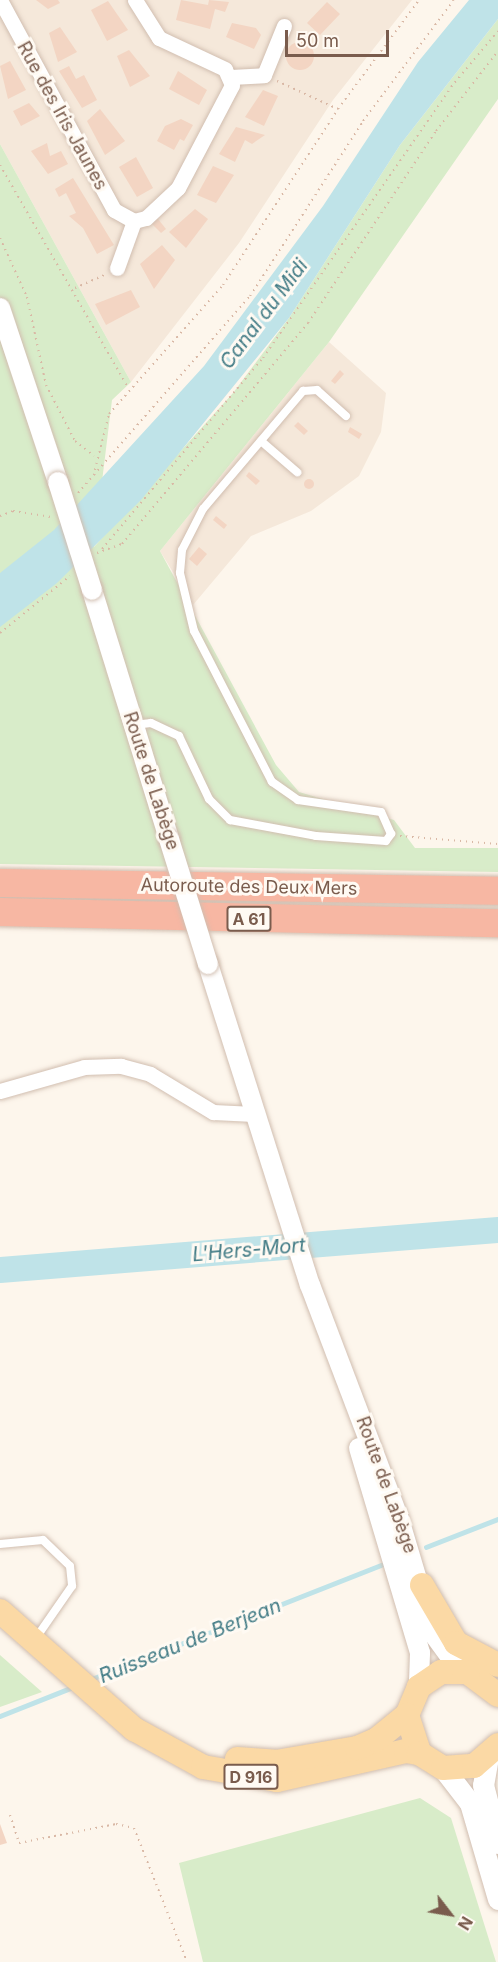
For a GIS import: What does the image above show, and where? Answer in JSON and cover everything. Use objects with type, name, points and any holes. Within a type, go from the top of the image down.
[{"type":"highway","name":"Autoroute des Deux Mers","points":[[0,883],[498,891]]},
{"type":"highway","name":"Autoroute des Deux Mers","points":[[0,912],[498,923]]},
{"type":"main road","points":[[422,1586],[456,1643],[496,1683]]},
{"type":"main road","name":"D 916","points":[[0,1611],[101,1701],[167,1752],[244,1776],[298,1778],[395,1753],[419,1753]]},
{"type":"main road","points":[[496,1683],[468,1672],[441,1672],[419,1687],[407,1714],[419,1753],[443,1768],[470,1803],[498,1899]]},
{"type":"main road","name":"D 916","points":[[101,1701],[202,1753],[276,1762],[357,1748],[376,1740],[407,1714]]},
{"type":"main road","points":[[443,1768],[467,1768],[493,1751]]},
{"type":"main road","points":[[493,1751],[483,1785],[498,1843]]},
{"type":"street","name":"Rue des Iris Jaunes","points":[[0,0],[114,210],[134,221]]},
{"type":"street","points":[[135,0],[159,38],[231,76],[264,75],[284,26]]},
{"type":"street","points":[[117,268],[134,221],[146,218],[178,188],[231,93],[231,76]]},
{"type":"street","name":"Route de Labège","points":[[0,308],[58,482],[254,1114],[311,1287],[420,1653],[419,1687]]},
{"type":"street","points":[[0,1091],[84,1067],[121,1066],[150,1074],[213,1112],[254,1114]]},
{"type":"street","name":"Route de Labège","points":[[311,1287],[422,1586],[433,1633],[454,1662],[468,1672]]},
{"type":"lane","points":[[133,725],[151,723],[179,736],[209,799],[230,820],[316,836],[386,841],[392,834],[381,812],[297,800],[272,782],[194,631],[180,573],[182,550],[203,509],[310,388],[346,416]]},
{"type":"lane","points":[[261,441],[297,472]]},
{"type":"lane","points":[[0,1544],[43,1540],[70,1566],[72,1586],[33,1642]]},
{"type":"path","points":[[413,0],[414,5]]},
{"type":"path","points":[[419,0],[338,109],[222,285],[129,388],[109,414],[94,456],[95,470],[250,297],[363,122],[454,0]]},
{"type":"path","points":[[93,556],[102,549],[263,358],[451,87],[498,31]]},
{"type":"path","points":[[102,549],[122,544],[308,322],[442,123],[498,51]]},
{"type":"path","points":[[264,75],[338,109]]},
{"type":"path","points":[[0,165],[75,288],[129,388]]},
{"type":"path","points":[[0,238],[27,297],[46,385],[75,441],[94,456]]},
{"type":"path","points":[[75,288],[117,268]]},
{"type":"path","points":[[0,516],[13,511],[45,519]]},
{"type":"path","points":[[0,633],[76,571]]},
{"type":"path","points":[[392,834],[418,842],[498,844]]},
{"type":"path","points":[[10,1815],[19,1843],[116,1824],[134,1828],[187,1962]]},
{"type":"shaded area","points":[[0,0],[412,0],[333,100],[239,243],[131,382],[0,144]]},
{"type":"shaded area","points":[[329,342],[386,393],[381,432],[359,476],[311,511],[251,536],[193,605],[160,551]]},
{"type":"green space","points":[[498,19],[498,99],[329,342],[160,551],[276,765],[299,792],[394,820],[415,848],[498,848],[498,872],[0,864],[0,144],[131,382],[112,400],[94,547],[233,393],[289,318],[400,145]]},
{"type":"green space","points":[[0,1655],[42,1692],[0,1707]]},
{"type":"green space","points":[[420,1798],[451,1818],[496,1962],[203,1962],[179,1863]]},
{"type":"water","name":"Canal du Midi","points":[[469,0],[498,0],[498,19],[400,145],[289,318],[141,500],[57,583],[0,627],[0,573],[54,530],[204,366],[323,206],[418,62]]},
{"type":"building","points":[[36,0],[58,0],[60,3],[48,9]]},
{"type":"building","points":[[181,0],[208,5],[209,0],[229,2],[225,12],[215,9],[210,29],[176,20]]},
{"type":"building","points":[[108,1],[128,30],[107,41],[91,10]]},
{"type":"building","points":[[327,2],[340,14],[320,35],[307,23]]},
{"type":"building","points":[[232,23],[256,28],[261,35],[254,49],[226,37]]},
{"type":"building","points":[[60,27],[77,52],[58,62],[49,33]]},
{"type":"building","points":[[300,42],[310,46],[314,56],[310,66],[300,70],[290,66],[286,56],[290,46]]},
{"type":"building","points":[[129,50],[150,76],[130,87],[117,56]]},
{"type":"building","points":[[10,61],[26,90],[8,99],[0,66]]},
{"type":"building","points":[[69,66],[76,79],[84,75],[97,100],[82,108],[59,71]]},
{"type":"building","points":[[178,71],[207,90],[199,105],[169,89]]},
{"type":"building","points":[[263,90],[278,96],[264,126],[245,117]]},
{"type":"building","points":[[29,103],[40,116],[21,126],[13,111]]},
{"type":"building","points":[[100,109],[125,141],[105,155],[87,121]]},
{"type":"building","points":[[181,119],[193,125],[184,141],[180,139],[174,150],[157,141],[165,126]]},
{"type":"building","points":[[236,127],[265,135],[252,144],[245,140],[235,162],[219,154]]},
{"type":"building","points":[[47,143],[50,156],[61,151],[68,164],[48,174],[31,151]]},
{"type":"building","points":[[136,157],[153,188],[137,197],[119,167]]},
{"type":"building","points":[[213,166],[234,175],[216,203],[197,195]]},
{"type":"building","points":[[73,178],[114,245],[97,254],[83,228],[69,216],[76,213],[66,193],[59,197],[55,189]]},
{"type":"building","points":[[195,209],[208,219],[186,248],[169,232]]},
{"type":"building","points":[[158,219],[166,229],[161,233],[150,222]]},
{"type":"building","points":[[162,245],[175,260],[154,289],[140,264]]},
{"type":"building","points":[[131,290],[140,307],[106,325],[95,304]]},
{"type":"building","points":[[340,370],[344,374],[335,384],[331,381]]},
{"type":"building","points":[[298,422],[308,431],[304,435],[294,426]]},
{"type":"building","points":[[350,427],[362,434],[359,439],[348,432]]},
{"type":"building","points":[[249,472],[260,481],[256,485],[246,476]]},
{"type":"building","points":[[309,479],[313,480],[313,488],[309,489],[305,488],[304,484],[305,480]]},
{"type":"building","points":[[216,516],[227,525],[224,529],[213,520]]},
{"type":"building","points":[[199,547],[207,554],[197,566],[189,559]]},
{"type":"building","points":[[0,1824],[7,1843],[0,1845]]},
{"type":"waterway","name":"L'Hers-Mort","points":[[0,1270],[498,1230]]},
{"type":"waterway","name":"Ruisseau de Berjean","points":[[426,1547],[498,1519]]},
{"type":"waterway","name":"Ruisseau de Berjean","points":[[89,1680],[381,1565]]},
{"type":"waterway","name":"Ruisseau de Berjean","points":[[0,1716],[73,1687]]}]
